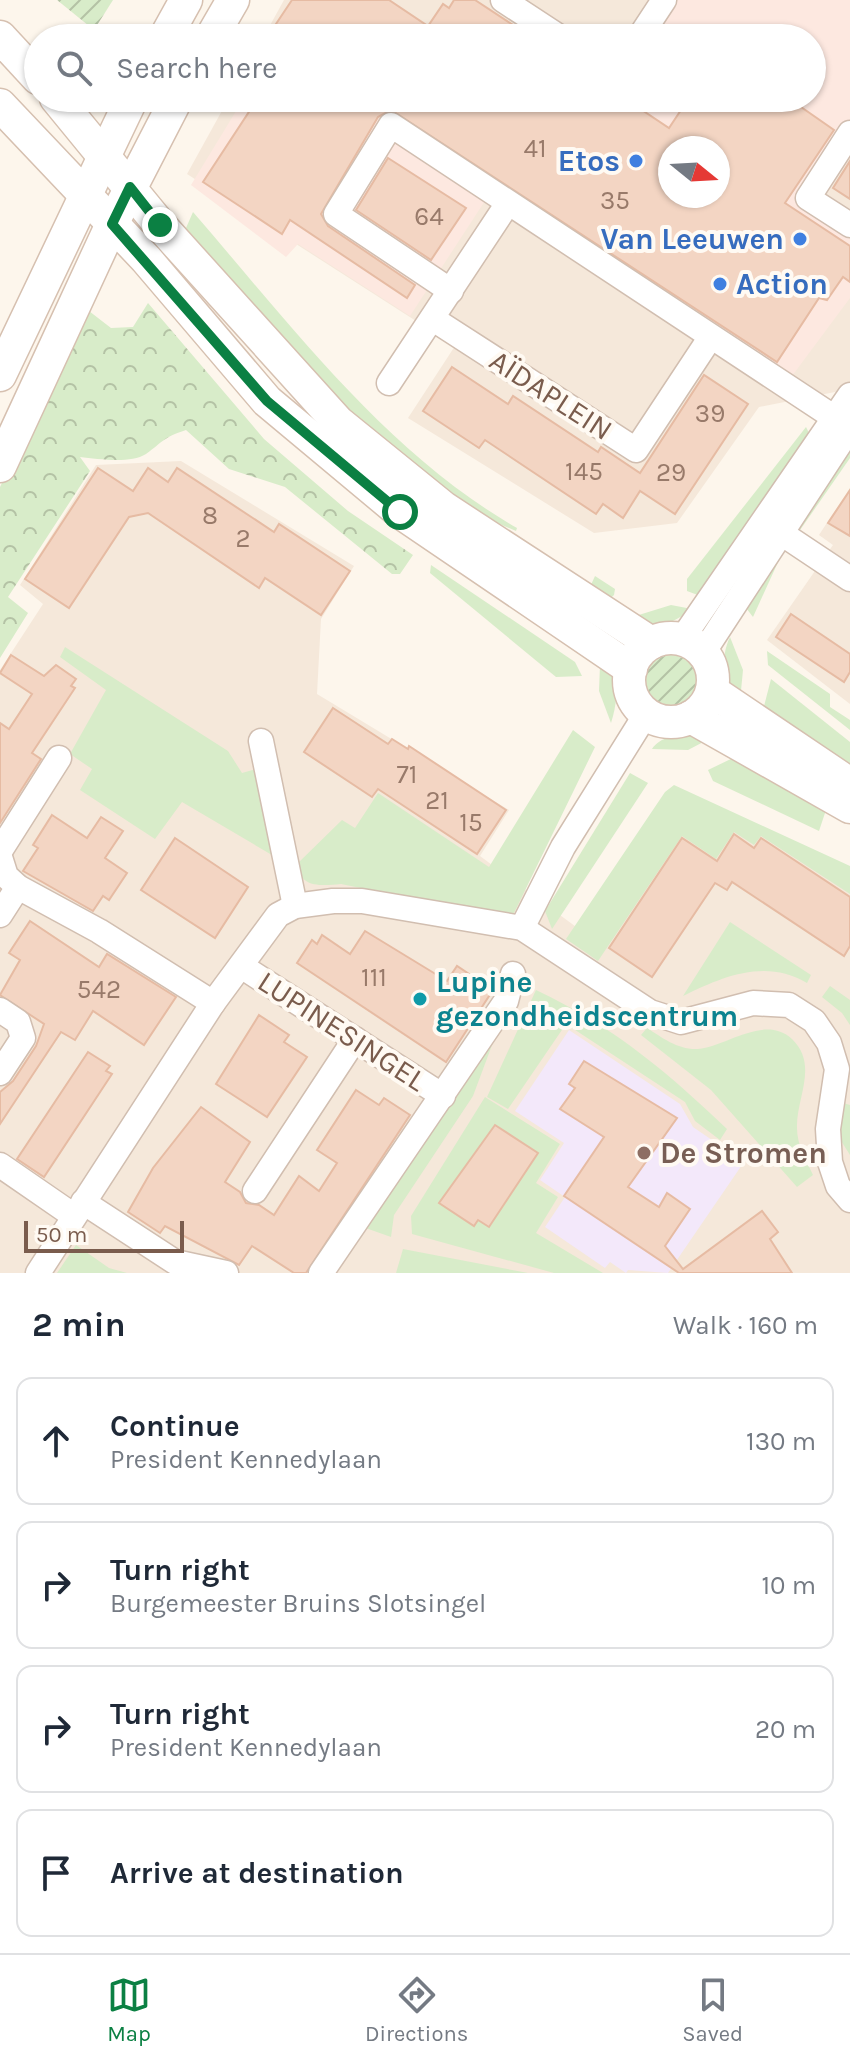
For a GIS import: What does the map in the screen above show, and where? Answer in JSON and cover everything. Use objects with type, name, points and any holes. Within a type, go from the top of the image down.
[{"type":"street","points":[[173,24],[186,0]]},
{"type":"street","points":[[219,24],[233,0]]},
{"type":"street","points":[[503,0],[540,24]]},
{"type":"street","points":[[648,24],[664,0]]},
{"type":"street","points":[[0,37],[24,63]]},
{"type":"street","points":[[0,105],[112,224],[267,401],[400,512],[631,669]]},
{"type":"street","points":[[67,112],[103,157],[338,422],[444,508],[679,645],[711,667],[712,691],[704,706],[691,717],[668,722],[646,714],[632,694],[631,669],[638,654],[679,645],[772,527],[845,424],[850,395]]},
{"type":"street","points":[[0,375],[83,194],[125,112]]},
{"type":"street","points":[[0,466],[112,224],[170,112]]},
{"type":"street","points":[[451,291],[336,214],[391,125],[710,338],[845,424]]},
{"type":"street","points":[[850,133],[808,198],[850,225]]},
{"type":"street","points":[[389,383],[508,203]]},
{"type":"street","name":"AÏDAPLEIN","points":[[433,319],[636,450],[710,338]]},
{"type":"street","points":[[772,527],[850,579]]},
{"type":"street","points":[[712,691],[850,784]]},
{"type":"street","points":[[522,928],[563,847],[646,714]]},
{"type":"street","points":[[691,717],[850,807]]},
{"type":"street","points":[[261,741],[295,906],[362,901],[522,928],[650,1012],[681,1022],[770,1002],[789,1005],[814,1021],[829,1043],[837,1069],[828,1129],[830,1162],[838,1186],[850,1200]]},
{"type":"street","points":[[0,851],[59,758]]},
{"type":"street","points":[[0,857],[6,876],[18,887],[0,915]]},
{"type":"street","name":"LUPINESINGEL","points":[[18,887],[99,931],[213,1003]]},
{"type":"street","name":"LUPINESINGEL","points":[[38,1273],[213,1003],[278,915],[295,906]]},
{"type":"street","name":"LUPINESINGEL","points":[[241,966],[443,1096]]},
{"type":"street","name":"LUPINESINGEL","points":[[321,1273],[506,1001],[513,974]]},
{"type":"street","points":[[0,1010],[18,1022],[23,1038],[0,1073]]},
{"type":"street","points":[[255,1191],[355,1039]]},
{"type":"street","points":[[0,1165],[175,1262],[226,1273]]},
{"type":"shaded area","points":[[284,0],[850,0],[850,389],[759,407],[677,523],[594,533],[408,418],[455,346],[187,174],[221,112],[826,112],[826,24],[271,24]]},
{"type":"shaded area","points":[[678,0],[850,0],[850,122],[800,201],[850,237],[850,298],[789,380],[494,187],[410,316],[298,244],[286,257],[191,185],[235,112],[826,112],[826,24],[661,24]]},
{"type":"shaded area","points":[[181,461],[354,566],[321,619],[317,694],[509,810],[480,856],[602,946],[673,829],[760,833],[850,890],[850,1273],[0,1273],[0,670],[43,604],[20,585],[96,465]]},
{"type":"shaded area","points":[[850,488],[850,704],[767,640],[833,545],[819,535]]},
{"type":"shaded area","name":"De Stromen","points":[[569,1030],[680,1104],[693,1127],[744,1162],[668,1273],[628,1270],[626,1273],[610,1262],[605,1268],[545,1227],[565,1197],[540,1180],[564,1143],[515,1111]]},
{"type":"green space","points":[[57,0],[113,0],[98,24],[87,24]]},
{"type":"green space","points":[[193,212],[342,384],[382,425],[425,463],[517,528],[516,531],[477,514],[353,419],[266,329],[186,228]]},
{"type":"green space","points":[[148,303],[264,439],[348,511],[413,555],[400,574],[392,574],[285,487],[229,469],[186,430],[132,459],[80,457],[90,471],[8,597],[28,613],[0,658],[0,487],[75,330],[89,311],[111,328],[133,327]]},
{"type":"green space","points":[[806,427],[812,439],[703,597],[687,591],[687,579]]},
{"type":"green space","points":[[850,440],[850,458],[798,533],[794,525]]},
{"type":"green space","points":[[784,549],[753,617],[743,604]]},
{"type":"green space","points":[[431,565],[575,662],[582,676],[556,677],[430,573]]},
{"type":"green space","points":[[595,576],[615,589],[614,595],[605,603],[590,587]]},
{"type":"green space","points":[[671,605],[692,609],[662,624],[629,618]]},
{"type":"green space","points":[[730,637],[743,670],[740,701],[729,687],[724,671]]},
{"type":"green space","points":[[65,647],[228,751],[242,773],[256,769],[277,858],[182,802],[155,839],[80,790],[92,769],[70,754],[106,690],[60,657]]},
{"type":"green space","points":[[767,651],[830,694],[830,707],[850,720],[850,730],[768,665]]},
{"type":"green space","points":[[671,655],[689,662],[696,680],[689,698],[671,705],[653,698],[646,680],[653,662]]},
{"type":"green space","points":[[600,665],[612,670],[615,684],[616,703],[611,723],[599,691]]},
{"type":"green space","points":[[771,679],[850,742],[850,777],[761,718]]},
{"type":"green space","points":[[573,730],[595,747],[513,915],[498,916],[341,884],[312,884],[302,877],[298,863],[342,820],[355,828],[378,793],[489,867]]},
{"type":"green space","points":[[689,733],[711,738],[688,750],[652,749],[664,739]]},
{"type":"green space","points":[[737,756],[826,810],[819,831],[713,781],[708,770]]},
{"type":"green space","points":[[630,773],[648,783],[552,929],[545,911]]},
{"type":"green space","points":[[674,785],[850,866],[850,894],[761,836],[754,845],[734,832],[716,859],[682,836],[598,961],[566,939],[665,792]]},
{"type":"green space","points":[[730,922],[811,975],[807,983],[791,976],[760,971],[728,977],[683,996]]},
{"type":"green space","points":[[830,986],[850,1000],[850,1025],[842,1013],[822,997]]},
{"type":"green space","points":[[536,990],[590,1019],[638,1051],[727,1129],[720,1140],[695,1121],[685,1102],[566,1024],[508,1109],[487,1097]]},
{"type":"green space","points":[[507,1005],[473,1096],[394,1215],[391,1237],[360,1226]]},
{"type":"green space","points":[[647,1028],[671,1043],[691,1049],[709,1047],[758,1030],[781,1032],[792,1039],[800,1049],[805,1071],[797,1134],[813,1175],[797,1187],[711,1090],[641,1035]]},
{"type":"green space","points":[[485,1097],[560,1144],[536,1183],[558,1197],[536,1233],[603,1273],[554,1273],[412,1234],[411,1216]]},
{"type":"green space","points":[[843,1103],[850,1105],[850,1155],[838,1136]]},
{"type":"green space","points":[[76,1245],[109,1268],[127,1273],[57,1273]]},
{"type":"green space","points":[[403,1249],[528,1273],[396,1273]]},
{"type":"building","points":[[292,0],[389,0],[425,24],[276,24]]},
{"type":"building","points":[[454,0],[475,0],[512,24],[429,24],[443,4],[449,8]]},
{"type":"building","points":[[249,112],[387,112],[378,117],[321,214],[328,226],[415,285],[407,298],[290,220],[282,234],[203,182]]},
{"type":"building","points":[[394,112],[645,112],[669,128],[680,112],[808,112],[834,130],[785,203],[850,246],[850,282],[843,277],[827,300],[819,298],[777,362]]},
{"type":"building","points":[[388,158],[466,208],[431,260],[356,210]]},
{"type":"building","points":[[850,161],[850,199],[833,188]]},
{"type":"building","points":[[452,367],[508,404],[513,396],[598,452],[601,447],[640,473],[704,375],[748,404],[675,514],[640,491],[623,518],[603,504],[596,514],[485,440],[479,448],[423,411]]},
{"type":"building","points":[[98,468],[133,491],[148,468],[168,482],[177,468],[274,532],[279,524],[350,571],[321,615],[265,578],[259,588],[148,513],[129,517],[69,608],[25,579]]},
{"type":"building","points":[[850,490],[850,536],[828,523]]},
{"type":"building","points":[[791,614],[850,654],[850,672],[844,682],[776,637]]},
{"type":"building","points":[[11,655],[44,676],[56,665],[76,679],[71,686],[75,688],[32,753],[41,759],[0,823],[0,723],[9,729],[32,694],[0,673]]},
{"type":"building","points":[[333,708],[388,744],[392,739],[408,749],[409,746],[506,810],[477,854],[378,789],[372,797],[304,752]]},
{"type":"building","points":[[52,815],[87,838],[101,817],[123,831],[105,858],[127,873],[109,900],[103,896],[93,911],[23,871],[38,848],[33,845]]},
{"type":"building","points":[[734,834],[754,848],[761,838],[850,897],[850,946],[844,956],[732,882],[727,890],[715,883],[652,977],[609,948],[682,838],[717,861]]},
{"type":"building","points":[[175,838],[248,887],[215,938],[141,890]]},
{"type":"building","points":[[30,921],[99,967],[107,954],[176,997],[144,1045],[93,1011],[75,1040],[61,1032],[0,1124],[0,1092],[13,1081],[36,1046],[44,1024],[0,995],[20,960],[9,953]]},
{"type":"building","name":"Lupine gezondheidscentrum","points":[[365,931],[447,981],[457,966],[493,990],[446,1062],[297,963],[312,940],[317,944],[322,935],[350,954]]},
{"type":"building","points":[[259,1015],[289,1035],[284,1042],[307,1057],[267,1117],[216,1084]]},
{"type":"building","points":[[88,1052],[110,1066],[106,1071],[112,1074],[44,1177],[17,1159]]},
{"type":"building","points":[[584,1061],[677,1118],[628,1187],[659,1207],[667,1193],[690,1209],[665,1246],[683,1269],[762,1211],[778,1232],[770,1239],[792,1273],[679,1273],[564,1196],[604,1137],[560,1109],[575,1088],[569,1084]]},
{"type":"building","points":[[356,1090],[379,1105],[384,1098],[410,1115],[306,1273],[294,1273],[252,1246],[239,1265],[165,1226],[160,1233],[128,1212],[153,1168],[201,1107],[250,1142],[225,1182],[240,1192],[246,1203],[259,1205],[274,1215],[299,1176],[319,1191],[337,1163],[317,1150]]},
{"type":"building","points":[[495,1125],[538,1153],[489,1227],[478,1220],[474,1226],[439,1203]]},
{"type":"place","name":"Etos","points":[[636,161]]},
{"type":"place","name":"Van Leeuwen","points":[[800,239]]},
{"type":"place","name":"Action","points":[[720,284]]},
{"type":"place","name":"Lupine gezondheidscentrum","points":[[420,999]]},
{"type":"place","name":"De Stromen","points":[[644,1153]]},
{"type":"route","points":[[160,225],[130,187],[112,224],[146,259],[267,401],[400,512]]}]
